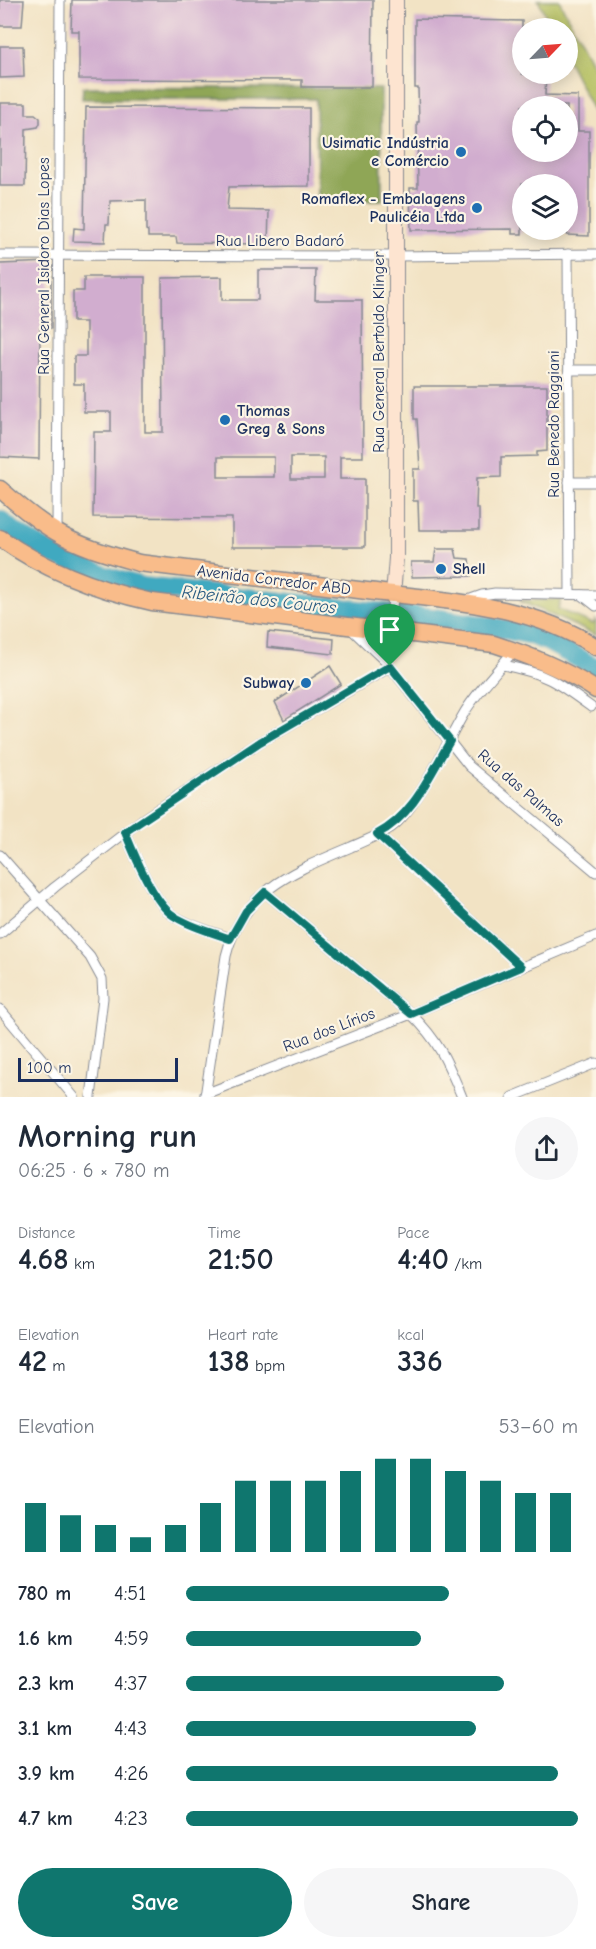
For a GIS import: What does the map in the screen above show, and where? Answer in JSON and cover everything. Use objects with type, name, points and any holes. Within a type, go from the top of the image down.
[{"type":"highway","name":"Avenida Corredor ABD","points":[[0,489],[57,532],[106,554],[139,563],[393,598],[464,602],[544,621],[596,647]]},
{"type":"highway","points":[[0,538],[15,549],[66,576],[109,592],[152,602],[346,625],[391,627],[474,640],[514,650],[547,662],[596,690]]},
{"type":"street","name":"Rua General Isidoro Dias Lopes","points":[[57,532],[60,0]]},
{"type":"street","name":"Rua General Bertoldo Klinger","points":[[391,627],[396,558],[396,0]]},
{"type":"street","name":"Rua Benedo Raggiani","points":[[568,254],[570,594]]},
{"type":"street","name":"Rua Libero Badaró","points":[[0,255],[596,255]]},
{"type":"street","points":[[569,370],[596,370]]},
{"type":"street","points":[[569,482],[596,482]]},
{"type":"street","points":[[464,602],[495,593],[596,595]]},
{"type":"street","points":[[582,596],[596,606]]},
{"type":"street","name":"Rua das Palmas","points":[[346,625],[389,665],[469,766],[596,872]]},
{"type":"street","points":[[0,934],[125,832],[260,742],[389,665],[391,627]]},
{"type":"street","points":[[205,1096],[230,939],[246,911],[265,892],[290,874],[392,827],[405,814],[450,741],[464,713],[514,650]]},
{"type":"street","points":[[503,665],[540,674],[555,681],[594,707]]},
{"type":"street","points":[[125,832],[157,899],[165,910],[175,917],[230,939]]},
{"type":"street","points":[[377,834],[521,967]]},
{"type":"street","points":[[0,855],[90,957],[102,979],[104,998],[91,1097]]},
{"type":"street","points":[[265,892],[429,1030],[446,1057],[462,1097]]},
{"type":"street","name":"Rua dos Lírios","points":[[205,1096],[411,1014],[596,936]]},
{"type":"street","points":[[0,1009],[74,1097]]},
{"type":"street","points":[[512,1097],[596,1063]]},
{"type":"green space","points":[[538,0],[559,0],[569,18],[547,18]]},
{"type":"green space","points":[[578,36],[596,70],[596,116],[578,81]]},
{"type":"green space","points":[[83,87],[381,89],[382,200],[317,201],[316,99],[82,99]]},
{"type":"green space","points":[[561,599],[558,609],[593,624],[596,620],[596,635],[520,601]]},
{"type":"building","points":[[0,0],[24,0],[22,26],[0,26]]},
{"type":"building","points":[[72,0],[373,0],[372,87],[302,87],[302,80],[79,79],[79,31],[71,31]]},
{"type":"building","points":[[415,19],[512,21],[512,84],[546,84],[545,95],[578,96],[512,96],[512,162],[578,162],[578,131],[589,131],[589,236],[578,236],[578,174],[512,174],[512,229],[411,230],[410,188],[418,188],[418,88],[415,88]]},
{"type":"building","points":[[0,46],[23,46],[24,77],[0,78]]},
{"type":"building","points":[[0,103],[26,103],[26,114],[35,114],[40,118],[38,127],[26,129],[25,186],[0,186]]},
{"type":"building","points":[[86,107],[309,108],[309,186],[229,187],[227,210],[269,211],[268,244],[177,243],[176,237],[148,237],[146,200],[110,201],[105,242],[73,241],[74,228],[84,229]]},
{"type":"building","points":[[51,262],[51,328],[40,328],[39,459],[0,457],[0,264]]},
{"type":"building","points":[[258,270],[316,270],[315,300],[362,300],[363,457],[340,457],[340,479],[365,479],[365,547],[232,547],[232,518],[93,517],[94,432],[111,432],[111,412],[84,412],[84,384],[74,384],[74,356],[86,356],[86,322],[73,322],[73,291],[84,291],[84,277],[145,277],[145,432],[163,432],[162,278],[222,277],[222,300],[258,300]],"holes":[[[218,457],[274,457],[274,477],[218,477]],[[291,457],[324,457],[324,479],[291,479]]]},
{"type":"building","points":[[414,386],[547,386],[547,451],[537,452],[537,456],[501,457],[501,477],[477,478],[476,508],[479,508],[479,530],[419,530],[418,501],[413,501],[413,469],[420,469],[417,419],[414,419]]},
{"type":"building","name":"Shell","points":[[436,549],[455,549],[457,558],[469,559],[471,576],[412,577],[411,562],[434,562]]},
{"type":"building","points":[[268,632],[334,639],[333,654],[267,647]]},
{"type":"building","points":[[330,666],[341,684],[284,720],[275,702]]},
{"type":"waterway","name":"Ribeirão dos Couros","points":[[0,520],[31,542],[68,561],[143,587],[434,618],[493,627],[528,634],[547,641],[596,668]]},
{"type":"place","name":"Usimatic Indústria e Comércio","points":[[461,152]]},
{"type":"place","name":"Romaflex - Embalagens Paulicéia Ltda","points":[[477,208]]},
{"type":"place","name":"Thomas Greg & Sons","points":[[225,420]]},
{"type":"place","name":"Shell","points":[[441,569]]},
{"type":"place","name":"Subway","points":[[306,683]]},
{"type":"route","points":[[390,666],[450,741],[405,814],[392,827],[377,834],[521,967],[411,1014],[265,892],[246,911],[230,939],[175,917],[165,910],[157,899],[125,832],[260,742],[390,666]]}]
